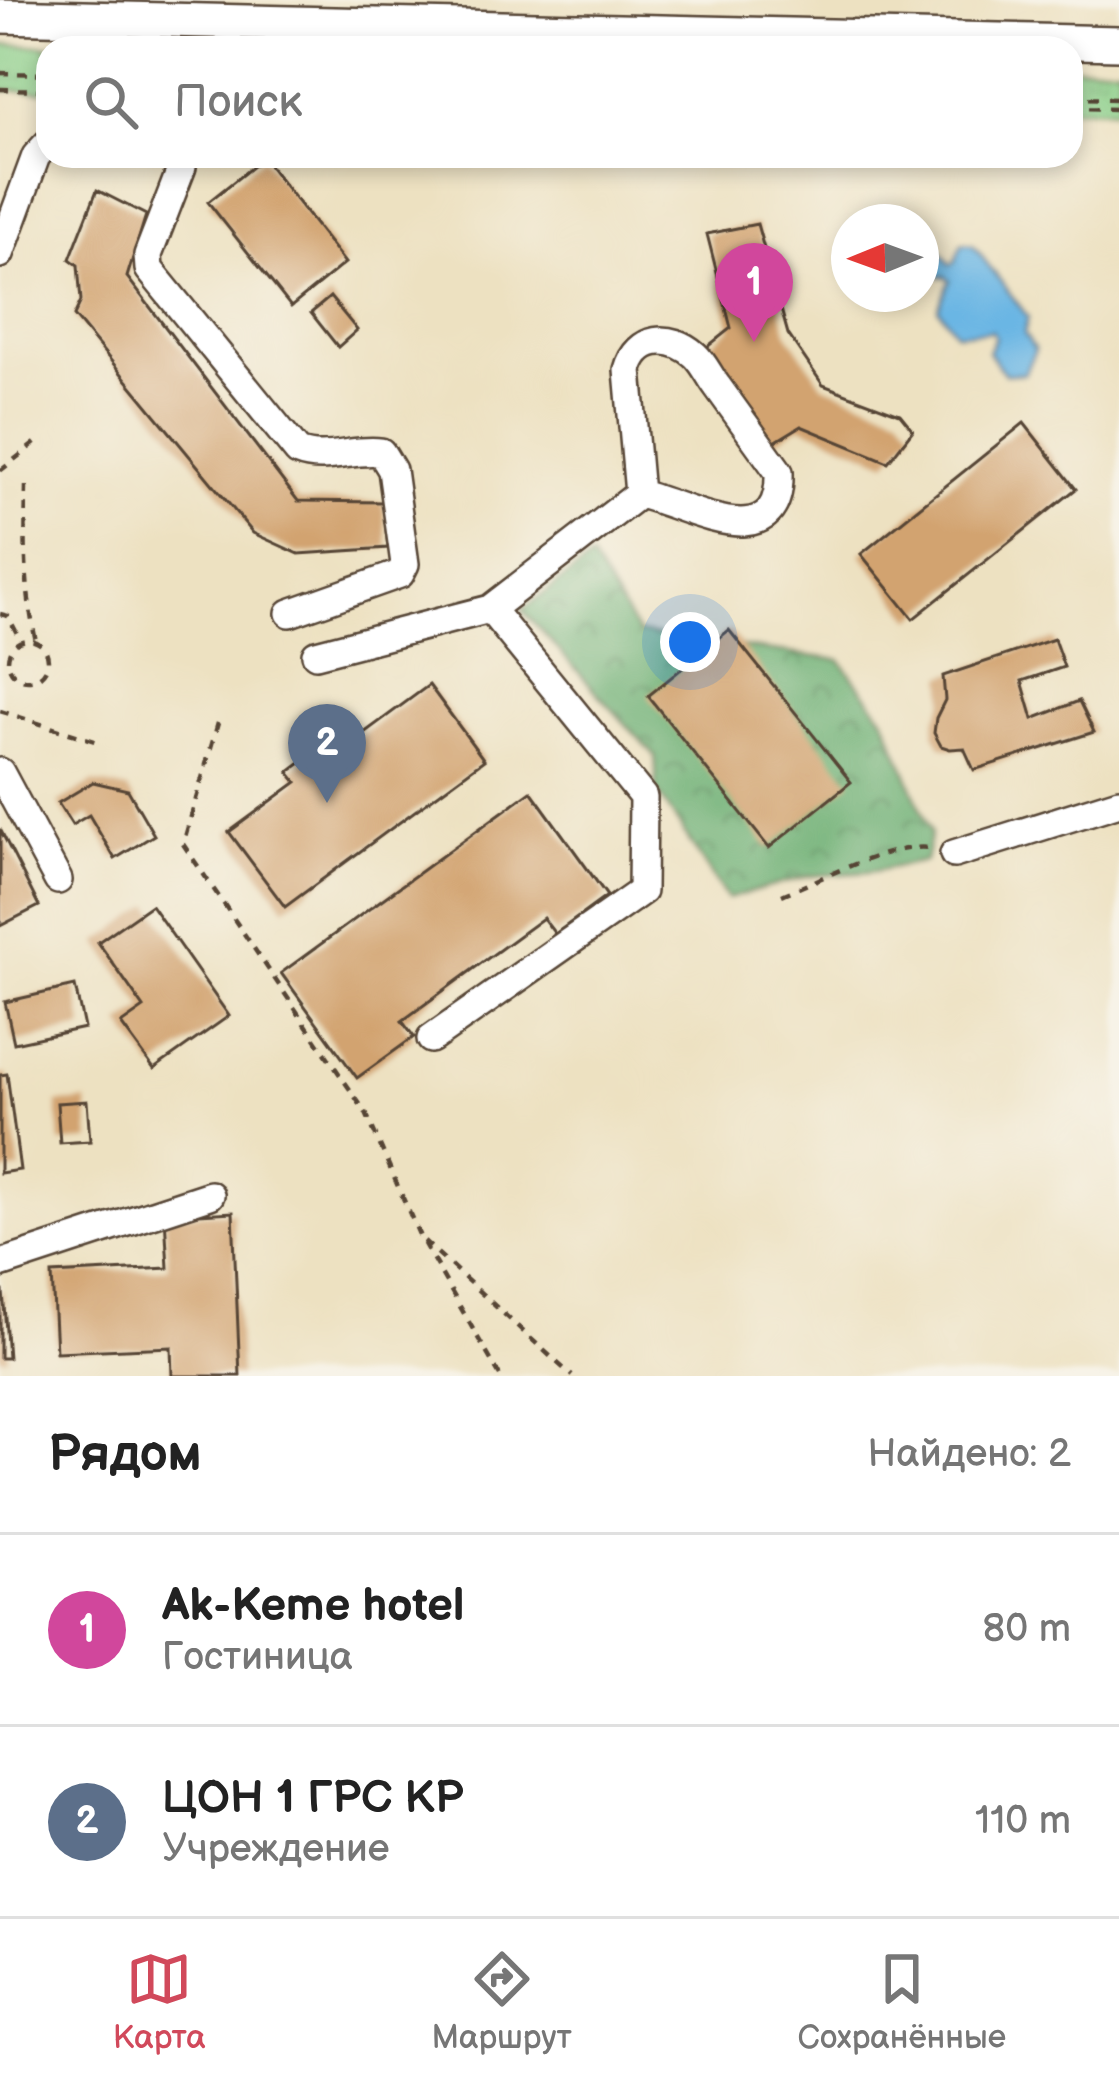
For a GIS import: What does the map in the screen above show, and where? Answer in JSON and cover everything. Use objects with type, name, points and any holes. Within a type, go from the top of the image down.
[{"type":"main road","points":[[0,16],[37,8],[903,36]]},
{"type":"main road","points":[[1083,42],[1119,43]]},
{"type":"lane","points":[[0,254],[36,157]]},
{"type":"lane","points":[[182,168],[148,255],[149,269],[298,452],[320,457],[381,452],[392,470],[405,564],[400,574],[290,613]]},
{"type":"lane","points":[[656,341],[674,344],[695,355],[779,472],[780,493],[773,509],[745,524],[639,494],[628,370],[640,346],[656,341]]},
{"type":"lane","points":[[316,654],[490,609],[639,494]]},
{"type":"lane","points":[[431,1039],[642,891],[643,797],[490,609]]},
{"type":"lane","points":[[0,772],[58,880]]},
{"type":"lane","points":[[954,854],[1119,802]]},
{"type":"lane","points":[[0,1264],[210,1195]]},
{"type":"path","points":[[0,73],[36,74]]},
{"type":"path","points":[[0,89],[36,90]]},
{"type":"path","points":[[1083,98],[1119,99]]},
{"type":"path","points":[[1083,108],[1119,109]]},
{"type":"path","points":[[0,471],[39,440]]},
{"type":"path","points":[[26,486],[28,608],[36,641],[47,652],[47,668],[35,679],[13,674],[7,659],[14,645],[36,641]]},
{"type":"path","points":[[0,614],[8,616],[21,641]]},
{"type":"path","points":[[0,711],[101,743]]},
{"type":"path","points":[[218,723],[183,844],[366,1114],[420,1237],[500,1376]]},
{"type":"path","points":[[782,895],[882,855],[922,846],[954,854]]},
{"type":"path","points":[[420,1237],[572,1376]]},
{"type":"green space","points":[[0,45],[36,46],[36,91],[0,90]]},
{"type":"green space","points":[[1083,66],[1119,66],[1119,109],[1083,108]]},
{"type":"green space","points":[[591,559],[638,633],[840,660],[885,719],[931,833],[925,861],[869,872],[809,876],[727,899],[657,791],[655,756],[522,610]]},
{"type":"water","points":[[962,244],[973,245],[1028,317],[1024,333],[1035,350],[1024,374],[1005,374],[988,352],[995,337],[992,331],[956,333],[939,309],[950,280],[939,276],[939,249],[954,263]]},
{"type":"building","points":[[250,168],[271,168],[345,263],[291,307],[208,202]]},
{"type":"building","points":[[97,190],[146,215],[127,277],[298,501],[383,502],[388,548],[299,554],[253,533],[74,316],[81,301],[78,265],[70,259]]},
{"type":"building","points":[[757,224],[788,334],[823,385],[900,414],[913,430],[888,462],[801,426],[773,443],[702,351],[731,328],[707,234]]},
{"type":"building","points":[[330,297],[357,330],[338,347],[311,313]]},
{"type":"building","points":[[1024,423],[1076,489],[913,619],[861,554]]},
{"type":"building","points":[[729,630],[851,782],[769,848],[648,696]]},
{"type":"building","points":[[1054,639],[1064,667],[1022,681],[1033,719],[1079,701],[1094,732],[974,770],[964,748],[941,746],[934,733],[945,700],[943,676]]},
{"type":"building","points":[[429,685],[484,760],[285,907],[229,832],[297,782],[289,772],[333,739],[341,750]]},
{"type":"building","points":[[93,782],[128,790],[154,835],[115,859],[89,815],[72,825],[58,803]]},
{"type":"building","points":[[531,791],[607,896],[555,934],[543,918],[402,1021],[414,1037],[357,1078],[281,973]]},
{"type":"building","points":[[0,829],[39,906],[0,926]]},
{"type":"building","points":[[151,905],[229,1016],[154,1069],[121,1024],[144,1008],[98,942]]},
{"type":"building","points":[[75,986],[84,1028],[14,1043],[5,1002]]},
{"type":"building","points":[[7,1074],[20,1170],[0,1173],[0,1075]]},
{"type":"building","points":[[87,1101],[90,1141],[60,1143],[57,1103]]},
{"type":"building","points":[[233,1212],[240,1376],[172,1376],[171,1347],[56,1352],[52,1274],[168,1268],[165,1216]]},
{"type":"building","points":[[3,1291],[8,1358],[0,1358]]},
{"type":"place","name":"Ak-Keme hotel","points":[[754,342]]},
{"type":"place","name":"ЦОН 1 ГРС КР","points":[[327,803]]}]
